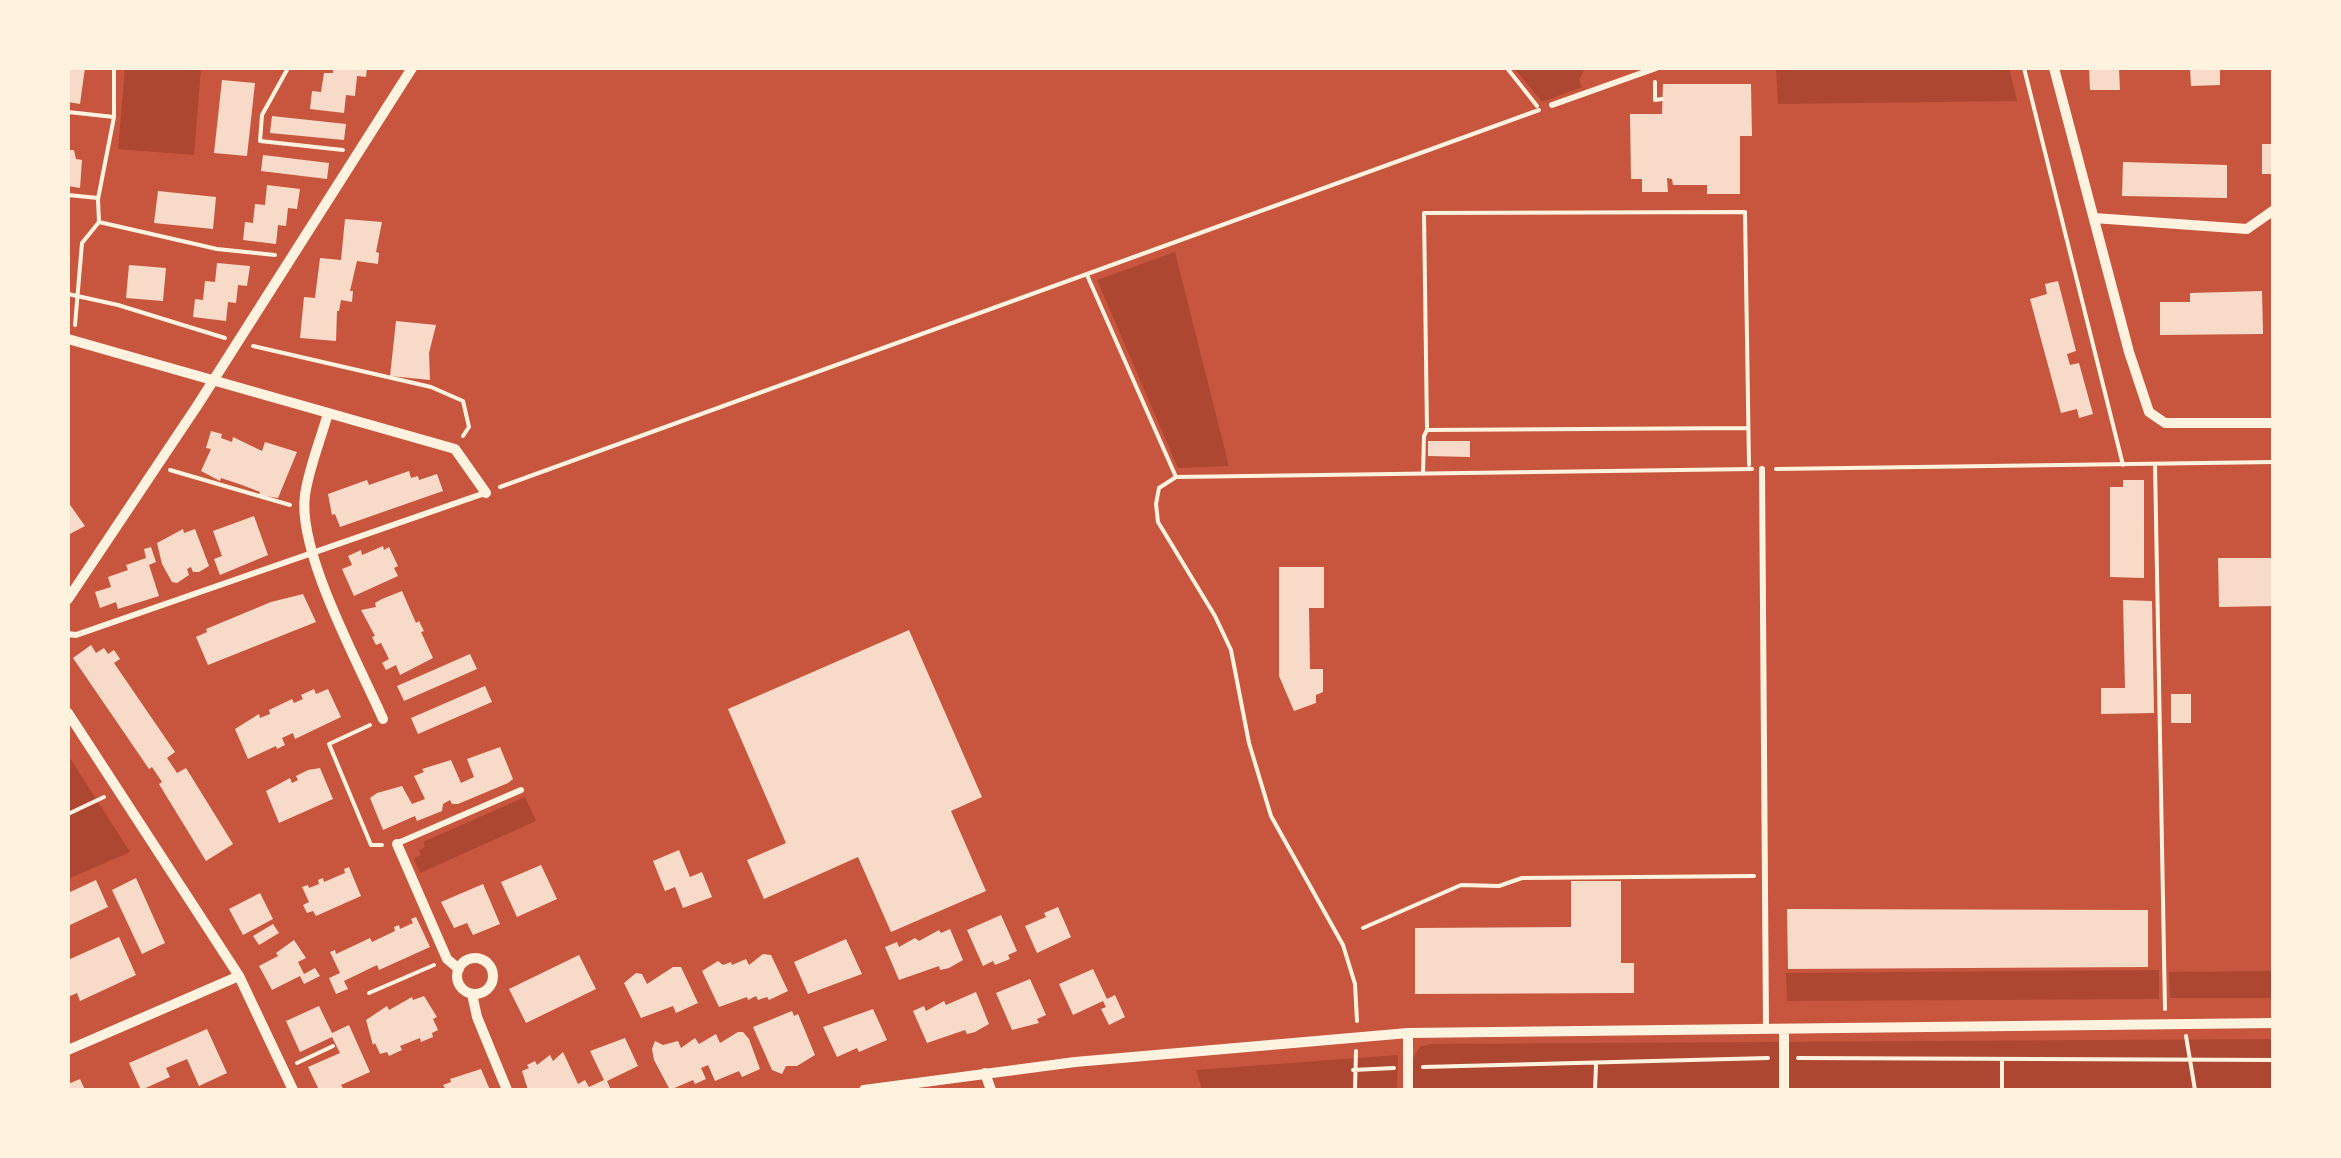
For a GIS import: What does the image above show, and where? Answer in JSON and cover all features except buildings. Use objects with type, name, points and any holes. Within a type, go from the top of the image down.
[{"type":"street","points":[[68,600],[412,68]]},
{"type":"street","points":[[2054,68],[2129,352],[2149,412],[2165,423],[2274,423]]},
{"type":"street","points":[[2094,218],[2247,229],[2274,210]]},
{"type":"street","points":[[71,340],[455,449],[486,492]]},
{"type":"street","points":[[328,413],[304,508],[312,555],[383,719]]},
{"type":"street","points":[[68,712],[240,976],[293,1090]]},
{"type":"street","points":[[396,844],[447,959],[459,969]]},
{"type":"street","points":[[472,994],[484,992],[490,986],[493,972],[489,964],[476,958],[463,963],[458,983],[472,994],[507,1090]]},
{"type":"street","points":[[68,1050],[240,976]]},
{"type":"street","points":[[864,1090],[985,1073],[1408,1033],[2274,1023]]},
{"type":"street","points":[[1784,1029],[1784,1090]]},
{"type":"street","points":[[1408,1033],[1408,1090]]},
{"type":"street","points":[[985,1073],[991,1090]]},
{"type":"lane","points":[[1552,105],[1656,68]]},
{"type":"lane","points":[[1762,469],[1766,1029]]},
{"type":"lane","points":[[68,634],[76,635],[312,555],[486,492]]},
{"type":"lane","points":[[396,844],[521,790]]},
{"type":"path","points":[[71,340],[82,243],[99,222],[98,198],[114,117],[114,68]]},
{"type":"path","points":[[288,68],[262,115],[260,141],[357,152]]},
{"type":"path","points":[[486,492],[1540,110],[1506,68]]},
{"type":"path","points":[[1656,68],[1655,100],[1662,99]]},
{"type":"path","points":[[2024,68],[2123,465]]},
{"type":"path","points":[[68,112],[114,117]]},
{"type":"path","points":[[68,195],[98,198]]},
{"type":"path","points":[[1423,474],[1427,430],[1424,213],[1746,212],[1749,469]]},
{"type":"path","points":[[99,222],[217,249],[292,257]]},
{"type":"path","points":[[1086,274],[1176,477]]},
{"type":"path","points":[[68,294],[238,342],[431,387],[463,401],[468,427],[455,449]]},
{"type":"path","points":[[1427,430],[1748,428]]},
{"type":"path","points":[[160,462],[171,470],[304,508]]},
{"type":"path","points":[[1356,1090],[1355,984],[1343,945],[1296,864],[1261,788],[1231,650],[1158,522],[1159,488],[1176,477],[2274,462]]},
{"type":"path","points":[[2156,464],[2166,1024]]},
{"type":"path","points":[[1378,474],[1379,465]]},
{"type":"path","points":[[383,719],[329,744],[371,845],[396,844]]},
{"type":"path","points":[[68,814],[120,789]]},
{"type":"path","points":[[1363,928],[1460,885],[1499,886],[1522,878],[1764,876]]},
{"type":"path","points":[[370,993],[447,959]]},
{"type":"path","points":[[2184,1024],[2195,1090]]},
{"type":"path","points":[[284,1070],[333,1046]]},
{"type":"path","points":[[1353,1070],[1784,1058],[2274,1060]]},
{"type":"path","points":[[2002,1059],[2002,1090]]},
{"type":"path","points":[[1595,1090],[1596,1064]]},
{"type":"shaded area","points":[[125,68],[201,68],[194,155],[118,149]]},
{"type":"shaded area","points":[[1514,68],[1585,68],[1579,80],[1582,87],[1542,102]]},
{"type":"shaded area","points":[[1776,68],[2009,68],[2017,101],[1778,104]]},
{"type":"shaded area","points":[[1175,252],[1229,466],[1178,468],[1097,280]]},
{"type":"shaded area","points":[[68,755],[130,852],[68,879]]},
{"type":"shaded area","points":[[525,797],[536,821],[420,873],[414,859],[421,855],[423,842]]},
{"type":"shaded area","points":[[2159,970],[2159,999],[1787,1001],[1786,973]]},
{"type":"shaded area","points":[[2273,971],[2273,998],[2170,998],[2169,972]]},
{"type":"shaded area","points":[[2273,1039],[2273,1090],[1408,1090],[1414,1056],[1421,1046],[1432,1044]]},
{"type":"shaded area","points":[[1398,1055],[1397,1090],[1202,1090],[1196,1070]]}]
